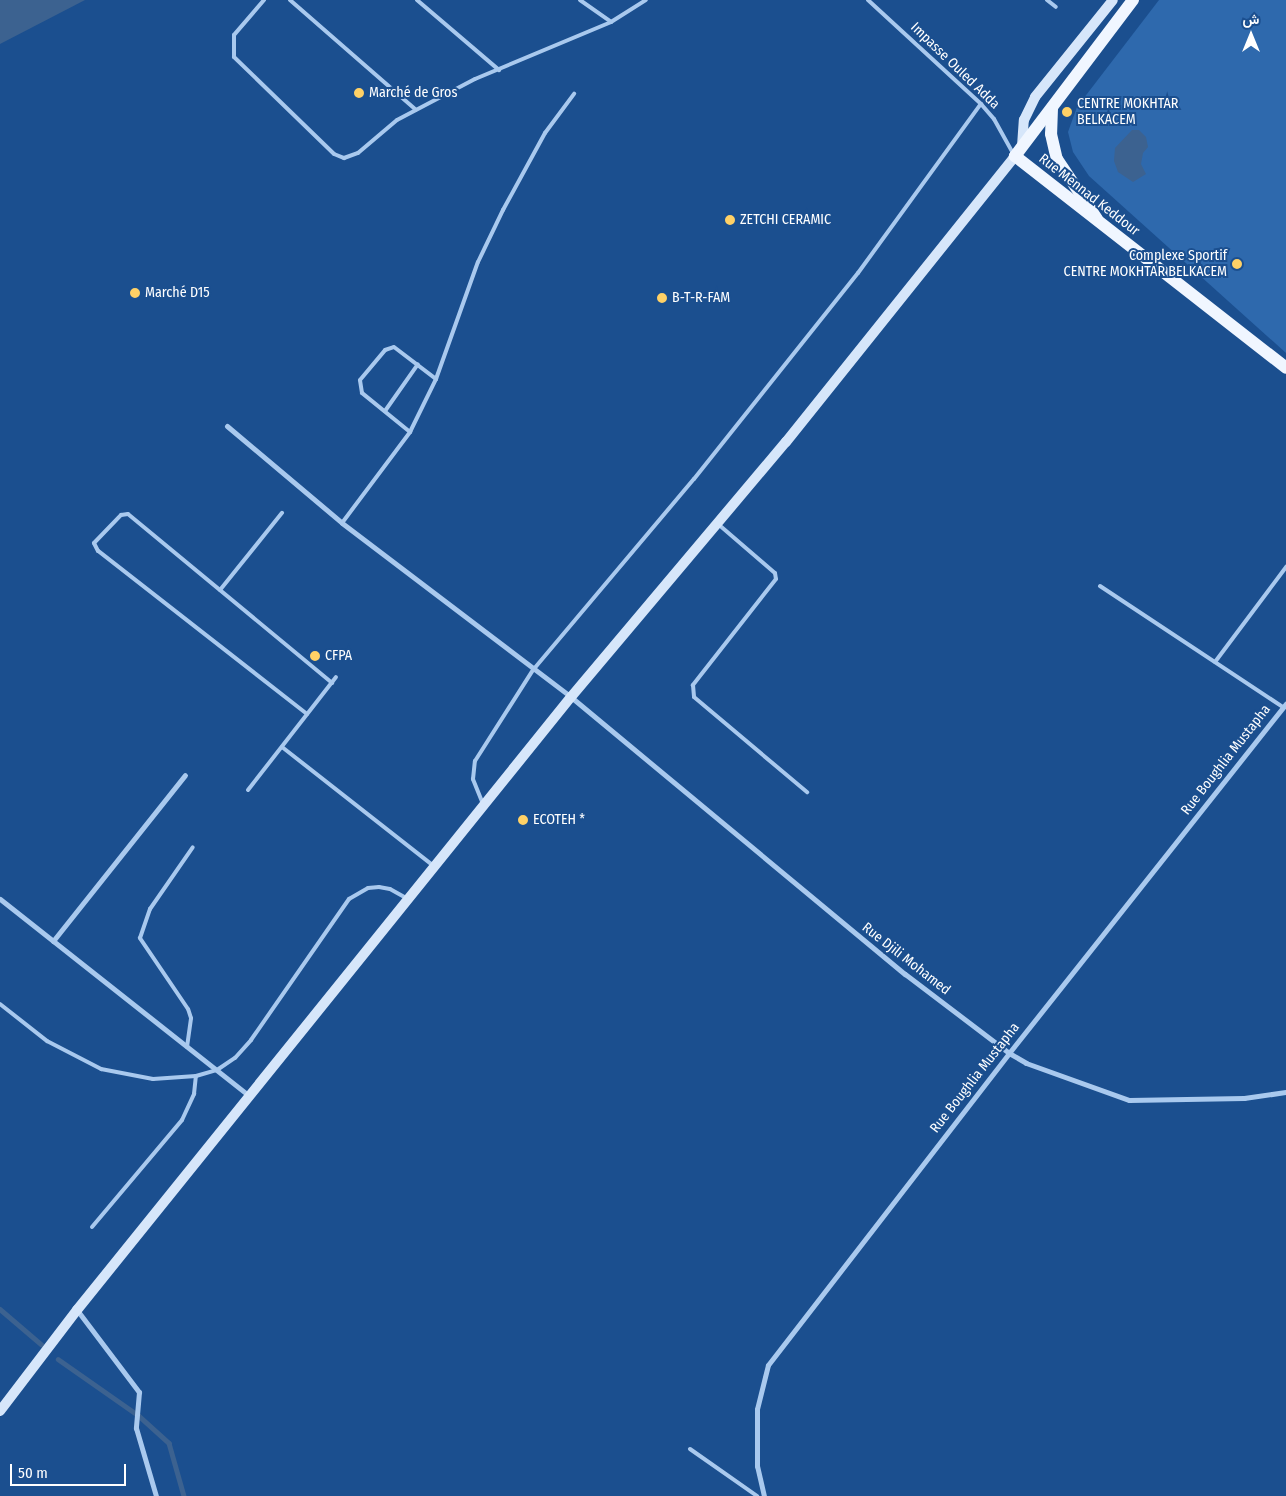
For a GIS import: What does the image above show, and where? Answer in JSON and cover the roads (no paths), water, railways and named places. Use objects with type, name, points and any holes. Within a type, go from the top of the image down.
[{"type":"main road","points":[[1018,151],[1024,120],[1034,98],[1114,0]]},
{"type":"main road","points":[[0,1410],[77,1310],[485,808],[571,697],[718,524],[1018,151],[1134,0]]},
{"type":"main road","points":[[1052,108],[1052,134],[1057,159],[1072,185],[1093,208],[1097,221]]},
{"type":"main road","name":"Rue Mennad Keddour","points":[[1018,151],[1097,221],[1286,368]]},
{"type":"street","name":"Rue Djili Mohamed","points":[[227,426],[342,523],[571,697],[904,974],[1009,1053],[1026,1063],[1129,1100],[1244,1098],[1286,1092]]},
{"type":"street","name":"Rue Boughlia Mustapha","points":[[764,1496],[757,1466],[757,1410],[768,1365],[1009,1053],[1285,705]]},
{"type":"street","points":[[53,941],[185,775]]},
{"type":"street","points":[[0,899],[250,1097]]},
{"type":"street","points":[[77,1310],[139,1392],[136,1428],[156,1496]]},
{"type":"lane","points":[[264,0],[234,35],[234,57],[334,154],[351,158],[397,120],[499,70],[611,22],[646,0]]},
{"type":"lane","points":[[290,0],[416,110]]},
{"type":"lane","points":[[417,0],[499,70]]},
{"type":"lane","points":[[580,0],[611,22]]},
{"type":"lane","name":"Impasse Ouled Adda","points":[[868,0],[981,104],[1018,151]]},
{"type":"lane","points":[[1047,0],[1056,7]]},
{"type":"lane","points":[[342,523],[410,432],[436,380],[478,262],[503,210],[546,134],[574,94]]},
{"type":"lane","points":[[485,808],[475,788],[475,761],[533,670],[718,449],[858,273],[981,104]]},
{"type":"lane","points":[[410,432],[362,393],[360,380],[389,348],[399,348],[436,380]]},
{"type":"lane","points":[[386,411],[418,364]]},
{"type":"lane","points":[[220,590],[282,513]]},
{"type":"lane","points":[[307,714],[98,551],[94,544],[121,515],[128,514],[332,682]]},
{"type":"lane","points":[[718,524],[775,573],[776,579],[693,685],[694,697],[807,792]]},
{"type":"lane","points":[[1215,662],[1286,567]]},
{"type":"lane","points":[[1100,586],[1215,662],[1285,705]]},
{"type":"lane","points":[[248,790],[336,677]]},
{"type":"lane","points":[[282,747],[436,868]]},
{"type":"lane","points":[[187,1047],[191,1018],[188,1009],[140,938],[150,910],[193,847]]},
{"type":"lane","points":[[0,1004],[47,1041],[101,1069],[153,1079],[196,1076],[217,1070],[235,1058],[251,1040],[349,899],[368,888],[380,887],[401,894],[409,901]]},
{"type":"lane","points":[[92,1228],[182,1120],[194,1094],[196,1076]]},
{"type":"lane","points":[[690,1448],[757,1496]]},
{"type":"waterway","points":[[0,1309],[41,1344]]},
{"type":"waterway","points":[[58,1359],[138,1415],[169,1443],[184,1496]]},
{"type":"place","name":"Marché de Gros","points":[[359,93]]},
{"type":"place","name":"CENTRE MOKHTAR BELKACEM","points":[[1067,112]]},
{"type":"place","name":"ZETCHI CERAMIC","points":[[730,220]]},
{"type":"place","name":"Complexe Sportif CENTRE MOKHTAR BELKACEM","points":[[1237,264]]},
{"type":"place","name":"Marché D15","points":[[135,293]]},
{"type":"place","name":"B-T-R-FAM","points":[[662,298]]},
{"type":"place","name":"CFPA","points":[[315,656]]},
{"type":"place","name":"ECOTEH *","points":[[523,820]]}]
